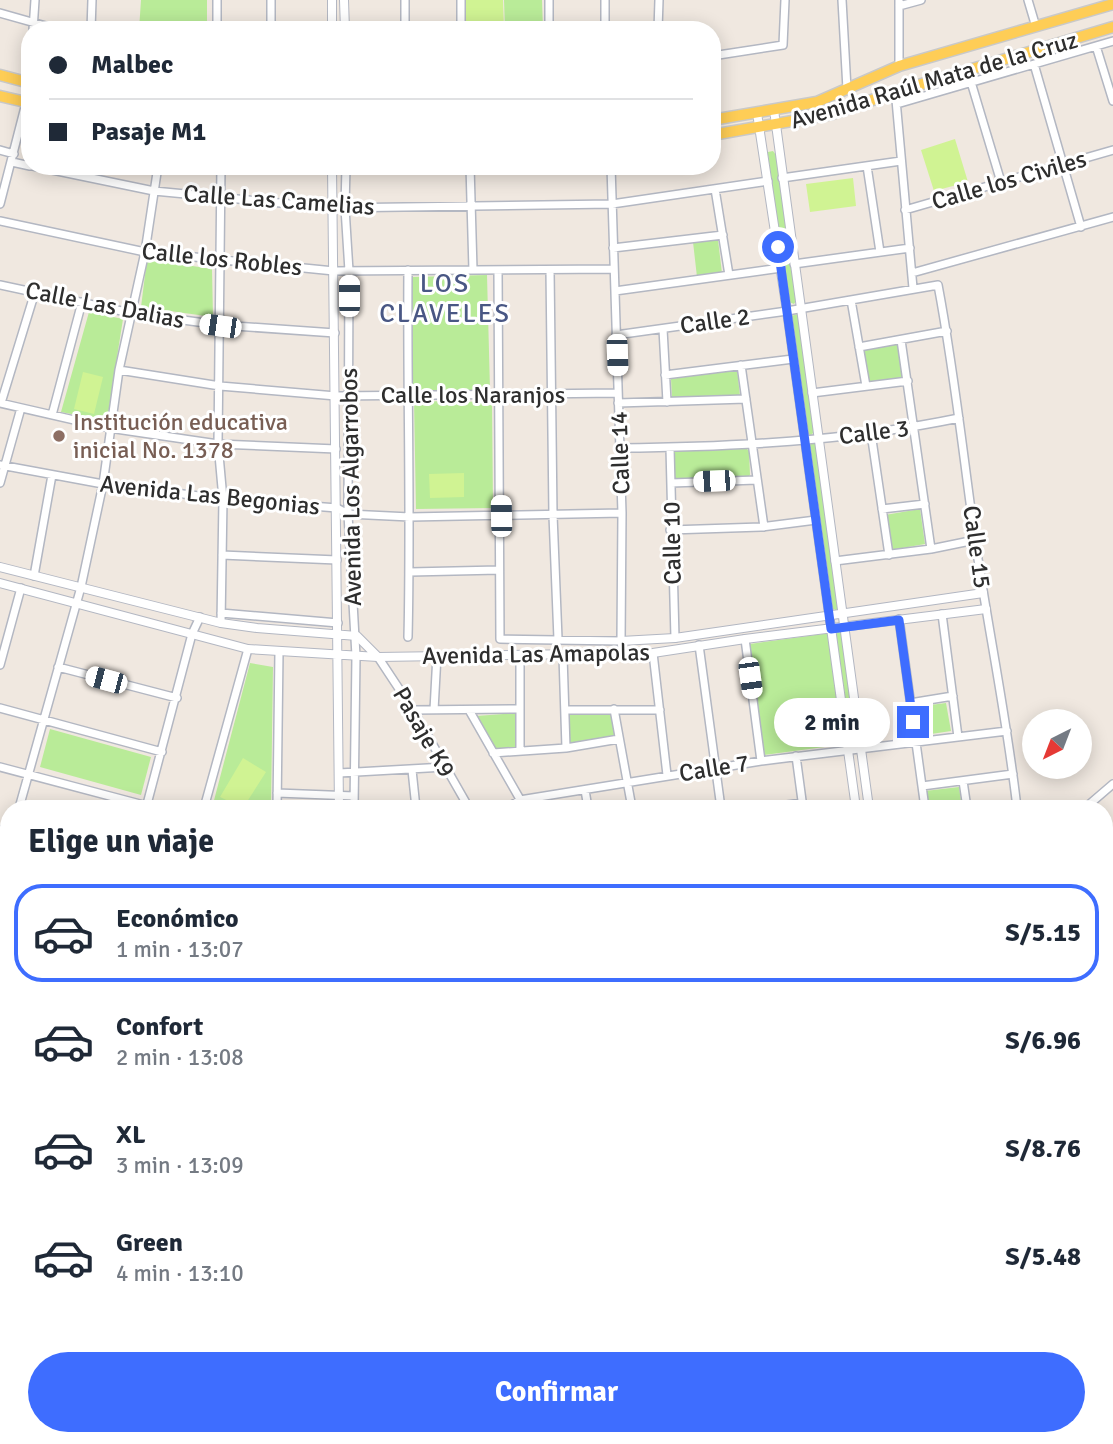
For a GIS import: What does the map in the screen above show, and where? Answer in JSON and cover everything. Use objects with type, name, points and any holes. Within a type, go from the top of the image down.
[{"type":"main road","name":"Avenida Raúl Mata de la Cruz","points":[[721,119],[817,102],[899,66],[1113,4]]},
{"type":"main road","name":"Avenida Raúl Mata de la Cruz","points":[[721,134],[831,114],[896,98],[1113,27]]},
{"type":"main road","points":[[0,75],[21,81]]},
{"type":"main road","points":[[0,96],[21,101]]},
{"type":"street","points":[[33,21],[35,0]]},
{"type":"street","points":[[91,21],[92,0]]},
{"type":"street","points":[[217,0],[217,21]]},
{"type":"street","points":[[271,0],[271,21]]},
{"type":"street","points":[[332,0],[332,21]]},
{"type":"street","points":[[344,0],[345,21]]},
{"type":"street","points":[[405,0],[405,21]]},
{"type":"street","points":[[461,0],[461,21]]},
{"type":"street","points":[[549,0],[549,21]]},
{"type":"street","points":[[605,0],[606,21]]},
{"type":"street","points":[[658,21],[659,0]]},
{"type":"street","points":[[721,55],[783,45],[785,0]]},
{"type":"street","points":[[842,0],[847,89]]},
{"type":"street","points":[[899,66],[899,3],[920,0]]},
{"type":"street","points":[[1028,0],[1036,27]]},
{"type":"street","points":[[0,13],[21,21]]},
{"type":"street","points":[[913,288],[896,98],[971,82],[1113,41]]},
{"type":"street","points":[[1096,46],[1113,101]]},
{"type":"street","points":[[1034,64],[1081,227]]},
{"type":"street","points":[[971,82],[1001,182]]},
{"type":"street","points":[[774,110],[868,800]]},
{"type":"street","points":[[757,113],[855,800]]},
{"type":"street","points":[[0,204],[21,129]]},
{"type":"street","name":"Calle Las Camelias","points":[[0,150],[21,162]]},
{"type":"street","name":"Calle los Civiles","points":[[905,210],[1113,150]]},
{"type":"street","points":[[782,178],[901,160]]},
{"type":"street","points":[[867,166],[880,252]]},
{"type":"street","name":"Calle Las Camelias","points":[[75,175],[154,191],[333,208],[612,204],[768,181]]},
{"type":"street","points":[[21,800],[78,602],[103,484],[119,370],[145,252],[157,175]]},
{"type":"street","points":[[221,175],[218,444],[223,499],[221,618]]},
{"type":"street","name":"Avenida Los Algarrobos","points":[[332,175],[339,800]]},
{"type":"street","name":"Avenida Los Algarrobos","points":[[346,175],[349,271],[348,514],[355,656],[354,800]]},
{"type":"street","points":[[470,175],[473,270]]},
{"type":"street","name":"Calle 14","points":[[611,175],[622,513],[623,656]]},
{"type":"street","points":[[715,188],[729,275]]},
{"type":"street","points":[[912,274],[1113,217]]},
{"type":"street","name":"Calle los Robles","points":[[0,221],[145,252],[334,271],[614,269]]},
{"type":"street","points":[[613,248],[723,235]]},
{"type":"street","points":[[794,264],[910,248]]},
{"type":"street","points":[[615,291],[781,268]]},
{"type":"street","points":[[408,270],[408,637]]},
{"type":"street","points":[[498,270],[500,639],[621,641]]},
{"type":"street","points":[[550,270],[553,515],[558,639]]},
{"type":"street","name":"Calle Las Dalias","points":[[0,285],[131,313],[220,326],[335,334]]},
{"type":"street","name":"Calle 2","points":[[616,335],[787,311],[939,285]]},
{"type":"street","name":"Calle 15","points":[[939,285],[975,540],[1016,800]]},
{"type":"street","points":[[35,292],[0,403],[109,429],[218,444],[337,449]]},
{"type":"street","points":[[851,300],[866,386]]},
{"type":"street","points":[[52,415],[82,302]]},
{"type":"street","points":[[663,329],[667,402]]},
{"type":"street","points":[[859,347],[947,331]]},
{"type":"street","points":[[901,340],[931,549]]},
{"type":"street","points":[[665,375],[793,359]]},
{"type":"street","points":[[741,365],[764,527]]},
{"type":"street","name":"Calle los Naranjos","points":[[119,370],[220,386],[336,396],[618,393]]},
{"type":"street","points":[[812,393],[908,381]]},
{"type":"street","points":[[618,403],[746,400]]},
{"type":"street","points":[[0,483],[2,466],[21,408]]},
{"type":"street","name":"Calle 3","points":[[620,448],[752,444],[871,433],[959,418]]},
{"type":"street","points":[[871,433],[889,555]]},
{"type":"street","name":"Calle 10","points":[[670,448],[670,530],[675,638]]},
{"type":"street","name":"Avenida Las Begonias","points":[[2,466],[103,484],[223,499],[337,508],[348,514],[410,517],[622,513]]},
{"type":"street","points":[[34,576],[52,475]]},
{"type":"street","points":[[671,483],[757,480]]},
{"type":"street","points":[[882,509],[925,504]]},
{"type":"street","points":[[670,530],[764,527],[816,520]]},
{"type":"street","points":[[835,561],[931,549],[975,540]]},
{"type":"street","points":[[222,555],[337,560]]},
{"type":"street","points":[[0,567],[200,617],[338,623]]},
{"type":"street","points":[[410,572],[499,570]]},
{"type":"street","name":"Avenida Las Amapolas","points":[[0,583],[248,649],[338,656],[623,656],[986,609]]},
{"type":"street","points":[[0,665],[21,588]]},
{"type":"street","name":"Avenida Las Amapolas","points":[[621,641],[675,638],[984,593]]},
{"type":"street","points":[[942,614],[958,737]]},
{"type":"street","points":[[151,800],[192,634],[200,617]]},
{"type":"street","points":[[221,618],[257,628],[357,636],[378,657]]},
{"type":"street","points":[[899,620],[924,800]]},
{"type":"street","points":[[745,639],[761,761]]},
{"type":"street","points":[[699,645],[713,768],[719,800]]},
{"type":"street","points":[[206,800],[248,649]]},
{"type":"street","points":[[277,800],[278,652]]},
{"type":"street","points":[[653,653],[667,775]]},
{"type":"street","name":"Pasaje K9","points":[[434,710],[437,655]]},
{"type":"street","points":[[520,655],[520,751]]},
{"type":"street","points":[[564,656],[566,748]]},
{"type":"street","name":"Pasaje K9","points":[[378,657],[413,710],[464,800]]},
{"type":"street","points":[[58,667],[177,698]]},
{"type":"street","points":[[338,687],[345,688],[354,698]]},
{"type":"street","points":[[911,703],[953,696]]},
{"type":"street","points":[[0,708],[162,752]]},
{"type":"street","points":[[413,710],[520,709]]},
{"type":"street","points":[[614,709],[631,800]]},
{"type":"street","points":[[469,710],[520,800]]},
{"type":"street","points":[[565,710],[660,710]]},
{"type":"street","name":"Calle 7","points":[[520,800],[796,756],[1007,731]]},
{"type":"street","points":[[493,753],[566,748],[620,738]]},
{"type":"street","points":[[796,756],[802,800]]},
{"type":"street","points":[[0,766],[121,800]]},
{"type":"street","points":[[339,772],[445,767]]},
{"type":"street","points":[[412,769],[415,800]]},
{"type":"street","points":[[922,786],[1013,774]]},
{"type":"street","points":[[963,781],[966,800]]},
{"type":"street","points":[[1095,800],[1113,785]]},
{"type":"street","points":[[585,790],[586,800]]},
{"type":"street","points":[[277,793],[354,796]]},
{"type":"street","points":[[1113,1072],[1113,1079]]},
{"type":"street","points":[[0,1399],[0,1409]]},
{"type":"green space","points":[[141,0],[207,0],[207,21],[140,21]]},
{"type":"green space","points":[[466,0],[503,0],[504,21],[465,21]]},
{"type":"green space","points":[[504,0],[542,0],[543,21],[505,21]]},
{"type":"green space","points":[[955,139],[968,182],[934,191],[921,150]]},
{"type":"green space","points":[[773,151],[776,155],[796,295],[794,304],[789,302],[768,155],[768,152]]},
{"type":"green space","points":[[853,178],[856,206],[810,212],[806,184]]},
{"type":"green space","points":[[716,239],[722,273],[697,277],[693,242]]},
{"type":"green space","points":[[147,259],[212,269],[213,317],[141,307]]},
{"type":"green space","points":[[487,275],[490,390],[413,391],[412,277]]},
{"type":"green space","points":[[89,312],[123,319],[107,421],[61,412]]},
{"type":"green space","points":[[798,314],[814,432],[811,435],[807,434],[791,316]]},
{"type":"green space","points":[[898,344],[904,379],[868,383],[863,350]]},
{"type":"green space","points":[[737,369],[740,396],[672,398],[671,379]]},
{"type":"green space","points":[[83,372],[103,377],[94,414],[74,409]]},
{"type":"green space","points":[[414,401],[492,402],[493,508],[416,509]]},
{"type":"green space","points":[[808,443],[816,443],[838,609],[836,610],[831,608]]},
{"type":"green space","points":[[747,449],[748,477],[672,479],[673,451]]},
{"type":"green space","points":[[464,473],[464,497],[430,498],[429,474]]},
{"type":"green space","points":[[920,509],[925,544],[891,550],[885,515]]},
{"type":"green space","points":[[838,632],[842,634],[858,743],[855,746],[851,746],[835,635]]},
{"type":"green space","points":[[830,633],[847,744],[764,755],[750,644]]},
{"type":"green space","points":[[250,663],[273,667],[271,800],[214,800]]},
{"type":"green space","points":[[946,703],[951,731],[918,736],[915,707]]},
{"type":"green space","points":[[569,712],[611,712],[616,735],[570,743]]},
{"type":"green space","points":[[516,713],[517,748],[493,749],[476,716]]},
{"type":"green space","points":[[50,729],[151,757],[141,795],[40,767]]},
{"type":"green space","points":[[243,758],[266,772],[248,800],[226,800],[220,797]]},
{"type":"green space","points":[[959,787],[961,800],[927,800],[925,791]]},
{"type":"place","name":"Institución educativa inicial No. 1378","points":[[59,436]]},
{"type":"district","name":"LOS CLAVELES","points":[[445,299]]},
{"type":"route","points":[[778,247],[831,629],[899,620],[913,722]]}]
